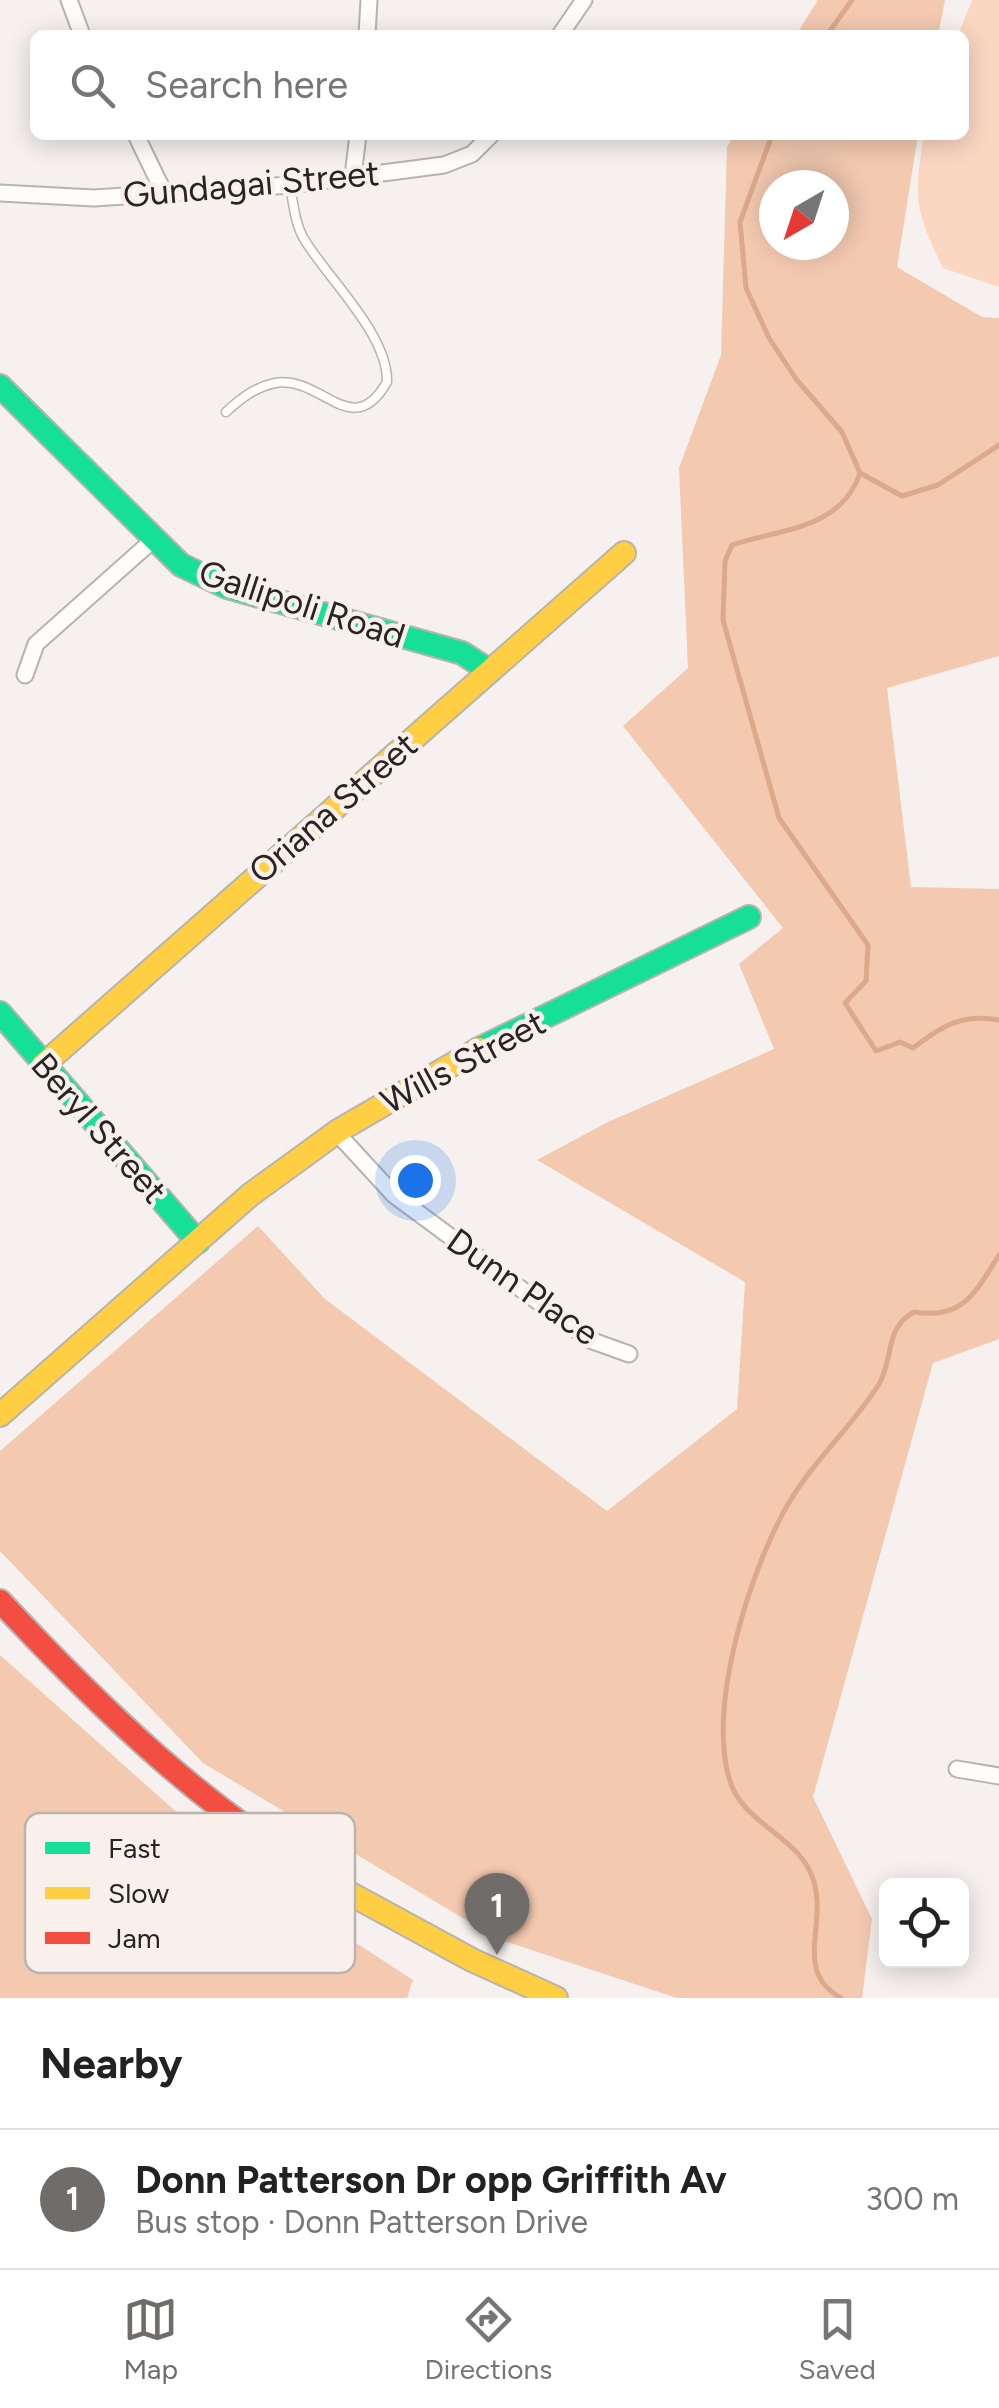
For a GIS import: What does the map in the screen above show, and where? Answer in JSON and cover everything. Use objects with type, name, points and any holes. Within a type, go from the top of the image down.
[{"type":"street","points":[[69,0],[80,30]]},
{"type":"street","points":[[367,30],[370,0]]},
{"type":"street","points":[[563,30],[584,0]]},
{"type":"street","points":[[138,140],[165,194]]},
{"type":"street","points":[[353,176],[357,140]]},
{"type":"street","name":"Gundagai Street","points":[[0,193],[94,198],[290,185],[444,165],[472,154],[487,140]]},
{"type":"street","name":"Gallipoli Road","points":[[0,386],[181,565],[216,583],[462,652],[490,671]]},
{"type":"street","points":[[25,675],[36,644],[153,540]]},
{"type":"street","name":"Oriana Street","points":[[43,1065],[624,553]]},
{"type":"street","name":"Wills Street","points":[[0,1415],[198,1242],[336,1132],[446,1066],[749,916]]},
{"type":"street","name":"Beryl Street","points":[[0,1013],[198,1242]]},
{"type":"street","name":"Dunn Place","points":[[336,1132],[394,1195],[590,1340],[629,1354]]},
{"type":"street","points":[[0,1601],[130,1737],[226,1813]]},
{"type":"street","points":[[957,1769],[999,1776]]},
{"type":"street","points":[[355,1898],[405,1929],[556,1998]]},
{"type":"lane","points":[[226,412],[254,390],[287,383],[314,390],[340,407],[360,408],[370,404],[387,382],[382,356],[324,261],[304,238],[290,185]]},
{"type":"shaded area","points":[[818,0],[945,0],[939,30],[799,30]]},
{"type":"shaded area","points":[[972,0],[999,0],[999,287],[943,268],[919,204],[923,140],[969,140],[969,30],[960,30]]},
{"type":"shaded area","points":[[731,140],[917,140],[897,267],[982,317],[999,318],[999,656],[887,688],[911,887],[999,889],[999,1339],[933,1363],[813,1797],[872,1919],[862,1998],[677,1998],[498,1939],[355,1854],[355,1813],[287,1813],[203,1763],[0,1551],[0,1451],[258,1226],[325,1299],[607,1511],[737,1409],[745,1282],[537,1160],[608,1122],[774,1049],[739,964],[783,928],[623,726],[688,668],[679,468],[721,355],[727,147]]},
{"type":"shaded area","points":[[0,1655],[178,1813],[25,1813],[25,1973],[355,1973],[355,1942],[413,1980],[407,1998],[0,1998]]},
{"type":"waterway","points":[[831,30],[852,0]]},
{"type":"waterway","points":[[770,140],[740,222],[746,288],[769,338],[796,379],[842,432],[860,473],[902,496],[938,485],[999,445]]},
{"type":"waterway","points":[[860,473],[851,492],[824,517],[732,545],[725,561],[723,620],[779,818],[868,945],[866,981],[845,1003],[876,1051],[900,1042],[913,1048],[963,1020],[999,1020]]},
{"type":"waterway","points":[[841,1998],[818,1975],[814,1947],[817,1899],[807,1866],[746,1808],[729,1778],[724,1713],[736,1638],[759,1565],[787,1506],[879,1384],[898,1326],[914,1312],[945,1312],[966,1301],[999,1255]]},
{"type":"traffic: fast","points":[[0,386],[181,565],[227,587],[462,653],[490,671]]},
{"type":"traffic: fast","points":[[479,1049],[749,917]]},
{"type":"traffic: fast","points":[[0,1013],[198,1242]]},
{"type":"traffic: slow","points":[[43,1065],[624,553]]},
{"type":"traffic: slow","points":[[0,1415],[250,1195],[338,1131],[479,1049]]},
{"type":"traffic: slow","points":[[355,1896],[472,1960],[556,1998]]},
{"type":"traffic: jam","points":[[0,1601],[117,1719],[227,1813]]},
{"type":"place","name":"Donn Patterson Dr opp Griffith Av","points":[[497,1955]]}]
